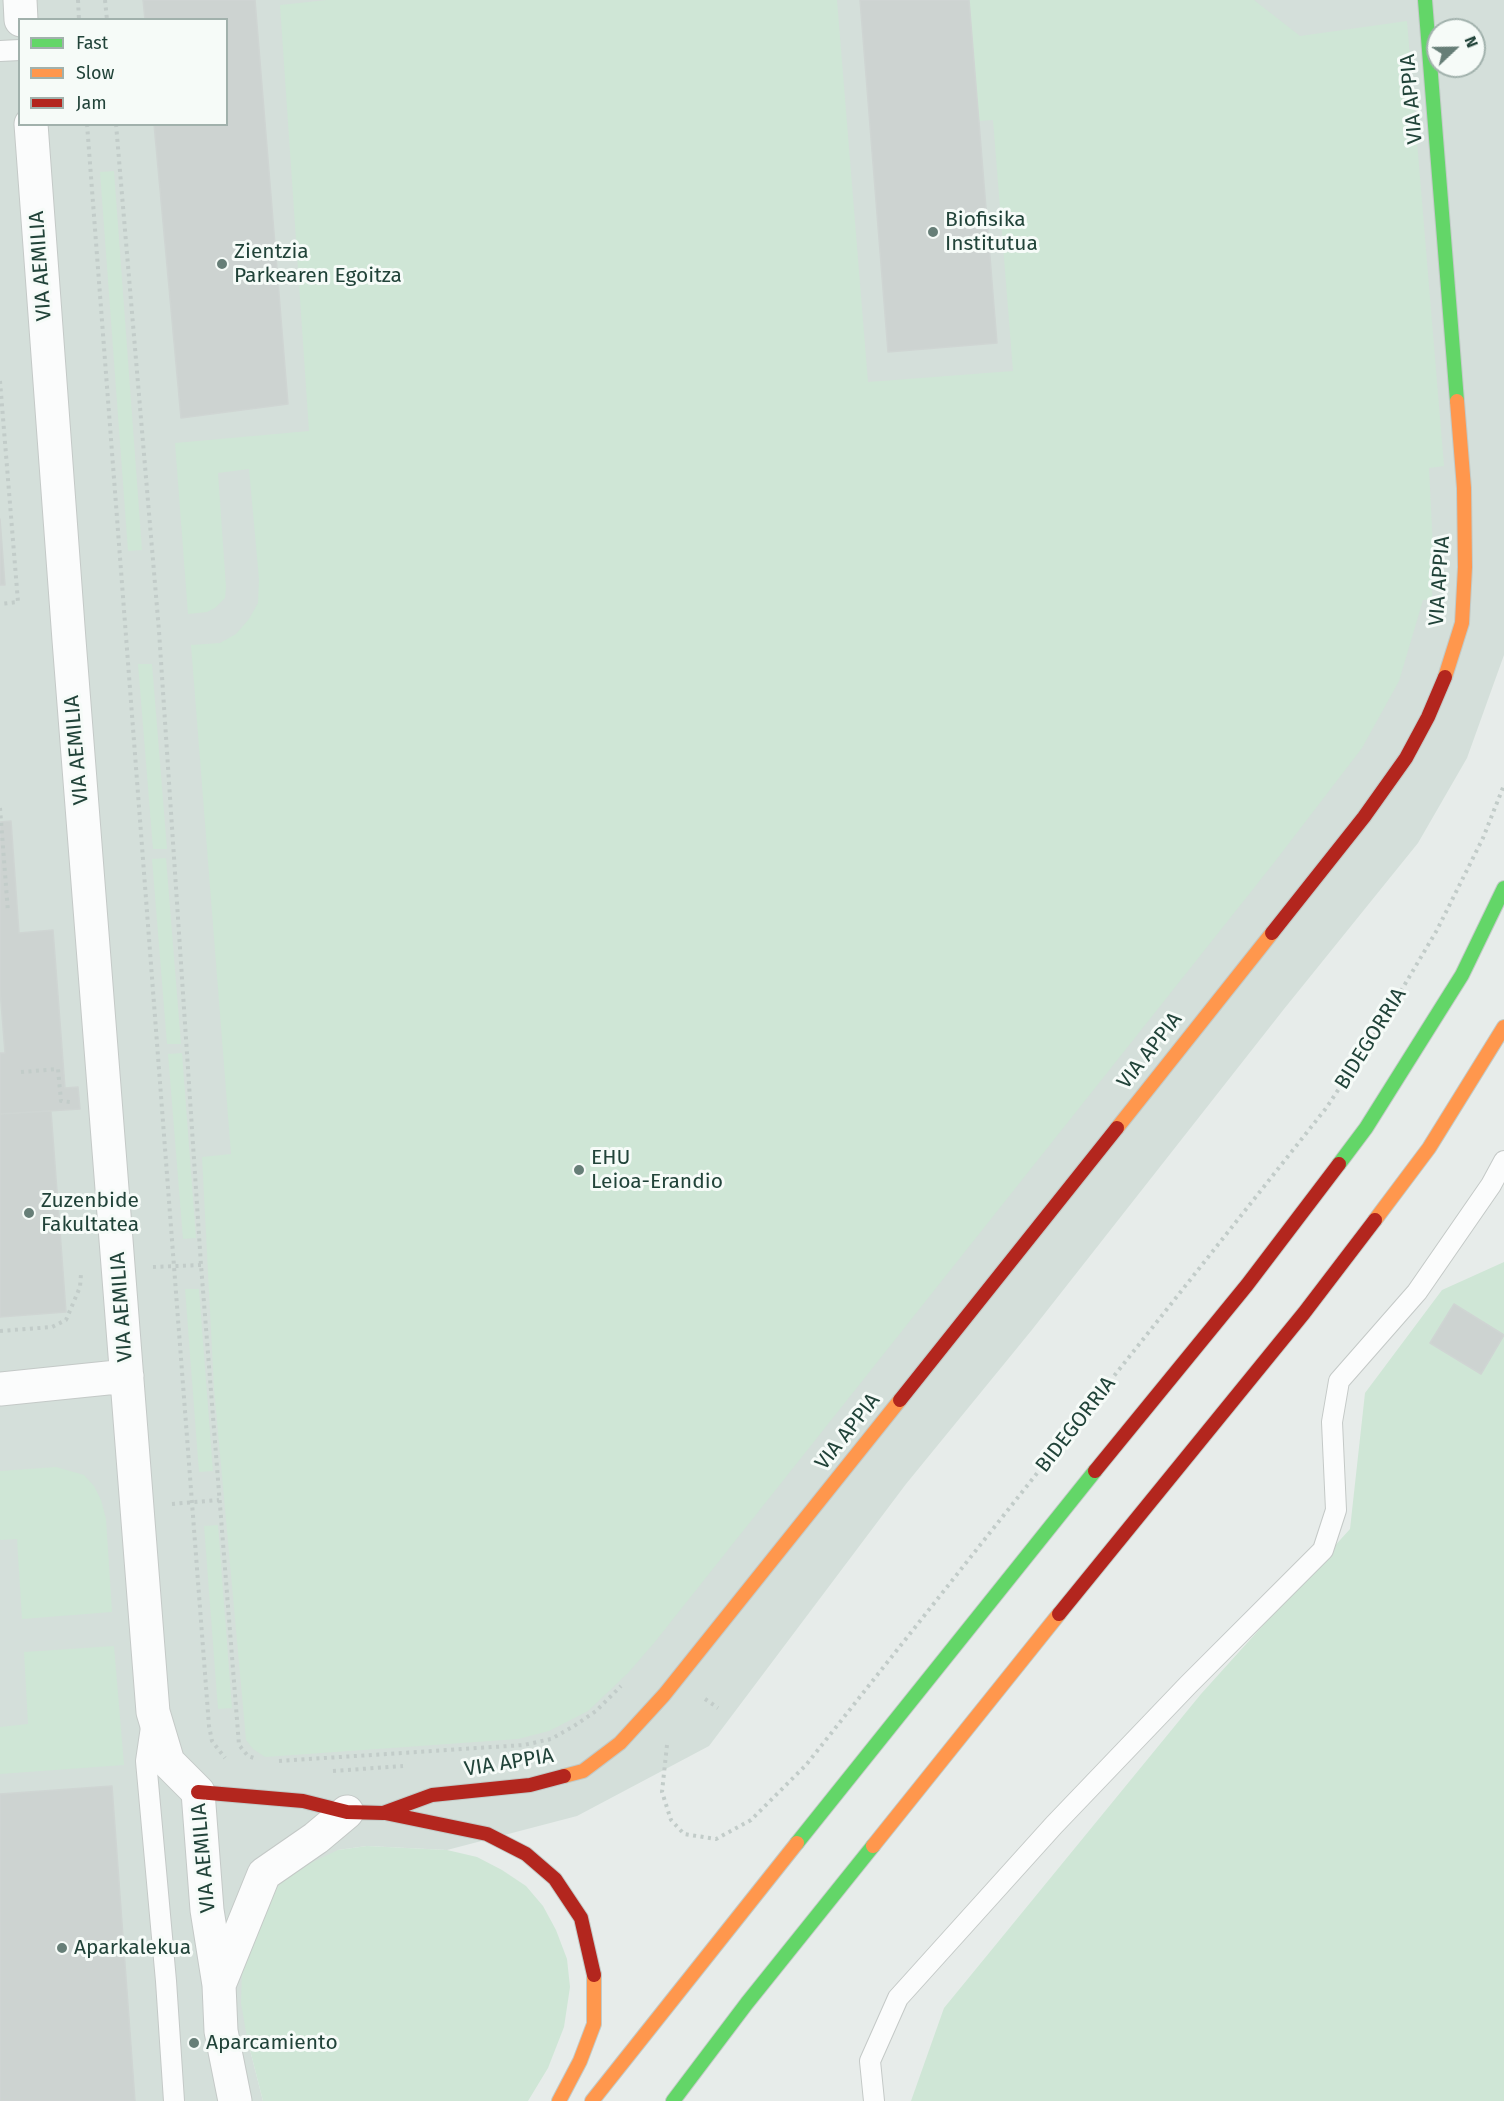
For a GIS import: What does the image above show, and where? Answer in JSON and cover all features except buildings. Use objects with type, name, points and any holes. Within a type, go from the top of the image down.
[{"type":"main road","name":"VIA APPIA","points":[[198,1792],[303,1801],[347,1812],[383,1813],[432,1795],[530,1785],[584,1771],[620,1743],[664,1695],[753,1585],[1364,817],[1406,758],[1428,717],[1449,668],[1462,623],[1465,567],[1464,488],[1425,0]]},
{"type":"main road","points":[[592,2101],[1060,1513],[1248,1285],[1366,1128],[1462,975],[1504,888]]},
{"type":"main road","points":[[673,2101],[762,1984],[1304,1313],[1429,1148],[1504,1026]]},
{"type":"main road","points":[[383,1813],[487,1834],[526,1854],[555,1879],[581,1918],[595,1981],[594,2024],[580,2061],[558,2101]]},
{"type":"street","points":[[20,0],[21,18]]},
{"type":"street","name":"VIA AEMILIA","points":[[31,126],[70,664],[153,1712],[168,1762],[198,1792],[207,1910],[219,1985],[221,2031],[235,2101]]},
{"type":"street","name":"VIA AEMILIA","points":[[0,1389],[127,1376]]},
{"type":"street","points":[[219,1985],[264,1874],[316,1838],[347,1812]]},
{"type":"lane","points":[[0,51],[18,50]]},
{"type":"lane","points":[[874,2101],[870,2061],[898,1998],[1078,1801],[1269,1602],[1323,1550],[1336,1510],[1332,1422],[1339,1381],[1417,1292],[1491,1185],[1504,1161]]},
{"type":"lane","points":[[153,1712],[146,1761],[166,1981],[174,2101]]},
{"type":"path","points":[[78,0],[79,18]]},
{"type":"path","points":[[105,0],[107,18]]},
{"type":"path","points":[[87,126],[209,1726],[212,1741],[231,1764]]},
{"type":"path","points":[[116,126],[159,631],[201,1265],[239,1745],[248,1756],[264,1762]]},
{"type":"path","points":[[0,381],[18,602],[0,604]]},
{"type":"path","name":"BIDEGORRIA","points":[[672,1736],[667,1745],[662,1792],[671,1820],[684,1834],[716,1839],[751,1820],[806,1765],[1328,1107],[1385,1018],[1437,930],[1483,838],[1504,785]]},
{"type":"path","points":[[0,808],[8,912]]},
{"type":"path","points":[[21,1072],[58,1069],[61,1101],[70,1101]]},
{"type":"path","points":[[147,1267],[201,1265]]},
{"type":"path","points":[[0,1331],[52,1327],[66,1320],[80,1287],[82,1270]]},
{"type":"path","points":[[165,1504],[219,1500]]},
{"type":"path","points":[[276,1761],[524,1745],[551,1739],[596,1711],[626,1680]]},
{"type":"path","points":[[332,1771],[414,1766]]},
{"type":"shaded area","name":"EHU Leioa-Erandio","points":[[0,0],[1504,0],[1504,655],[1467,758],[1418,843],[1284,1009],[1031,1331],[906,1484],[709,1746],[577,1816],[447,1850],[367,1846],[338,1850],[247,2038],[263,2101],[0,2101]]},
{"type":"green space","name":"EHU Leioa-Erandio","points":[[327,0],[837,0],[868,382],[1013,371],[993,120],[979,121],[969,0],[1254,0],[1300,36],[1407,21],[1444,466],[1429,468],[1433,548],[1432,599],[1423,600],[1399,681],[1362,748],[1273,864],[628,1673],[588,1711],[549,1731],[518,1739],[265,1757],[253,1749],[246,1740],[214,1388],[202,1157],[231,1154],[191,645],[220,643],[236,634],[249,619],[258,603],[259,579],[249,469],[218,473],[225,598],[207,612],[188,614],[175,443],[309,431],[280,5]]},
{"type":"green space","points":[[114,171],[142,550],[128,551],[100,172]]},
{"type":"green space","points":[[138,664],[152,664],[167,849],[153,849]]},
{"type":"green space","points":[[166,858],[181,1044],[167,1044],[152,859]]},
{"type":"green space","points":[[182,1053],[196,1238],[183,1239],[168,1054]]},
{"type":"green space","points":[[1504,1262],[1504,2101],[911,2101],[944,2008],[1201,1694],[1350,1529],[1365,1393],[1442,1290]]},
{"type":"green space","points":[[185,1289],[199,1289],[213,1471],[199,1472]]},
{"type":"green space","points":[[56,1467],[84,1475],[94,1486],[101,1500],[106,1519],[112,1612],[22,1619],[17,1539],[0,1540],[0,1471]]},
{"type":"green space","points":[[218,1525],[232,1708],[218,1709],[204,1526]]},
{"type":"green space","points":[[114,1646],[124,1765],[0,1774],[0,1727],[28,1724],[24,1652]]},
{"type":"green space","points":[[367,1846],[447,1850],[477,1857],[526,1886],[543,1906],[556,1930],[567,1959],[570,1987],[564,2027],[548,2068],[528,2101],[263,2101],[247,2038],[241,2003],[242,1972],[259,1911],[282,1881],[298,1869],[338,1850]]},
{"type":"traffic: fast","points":[[1425,0],[1457,401]]},
{"type":"traffic: fast","points":[[1339,1164],[1366,1128],[1462,975],[1504,888]]},
{"type":"traffic: fast","points":[[797,1843],[1095,1471]]},
{"type":"traffic: fast","points":[[673,2101],[747,2003],[873,1846]]},
{"type":"traffic: slow","points":[[1445,677],[1462,623],[1465,567],[1464,488],[1457,401]]},
{"type":"traffic: slow","points":[[1117,1128],[1272,933]]},
{"type":"traffic: slow","points":[[1375,1220],[1429,1148],[1504,1027]]},
{"type":"traffic: slow","points":[[564,1776],[583,1771],[620,1743],[664,1695],[900,1400]]},
{"type":"traffic: slow","points":[[873,1846],[1059,1614]]},
{"type":"traffic: slow","points":[[592,2101],[797,1843]]},
{"type":"traffic: slow","points":[[559,2101],[580,2061],[594,2024],[594,1975]]},
{"type":"traffic: jam","points":[[1272,933],[1364,817],[1406,758],[1428,717],[1445,677]]},
{"type":"traffic: jam","points":[[900,1400],[1117,1128]]},
{"type":"traffic: jam","points":[[1095,1471],[1247,1285],[1339,1164]]},
{"type":"traffic: jam","points":[[1059,1614],[1304,1313],[1375,1220]]},
{"type":"traffic: jam","points":[[198,1792],[303,1801],[347,1812],[383,1813],[432,1795],[530,1785],[564,1776]]},
{"type":"traffic: jam","points":[[385,1813],[487,1834],[526,1854],[555,1879],[581,1918],[594,1975]]},
{"type":"place","name":"Biofisika Institutua","points":[[933,232]]},
{"type":"place","name":"Zientzia Parkearen Egoitza","points":[[222,264]]},
{"type":"place","name":"EHU Leioa-Erandio","points":[[579,1170]]},
{"type":"place","name":"Zuzenbide Fakultatea","points":[[29,1213]]},
{"type":"place","name":"Aparkalekua","points":[[62,1948]]},
{"type":"place","name":"Aparcamiento","points":[[194,2043]]}]
